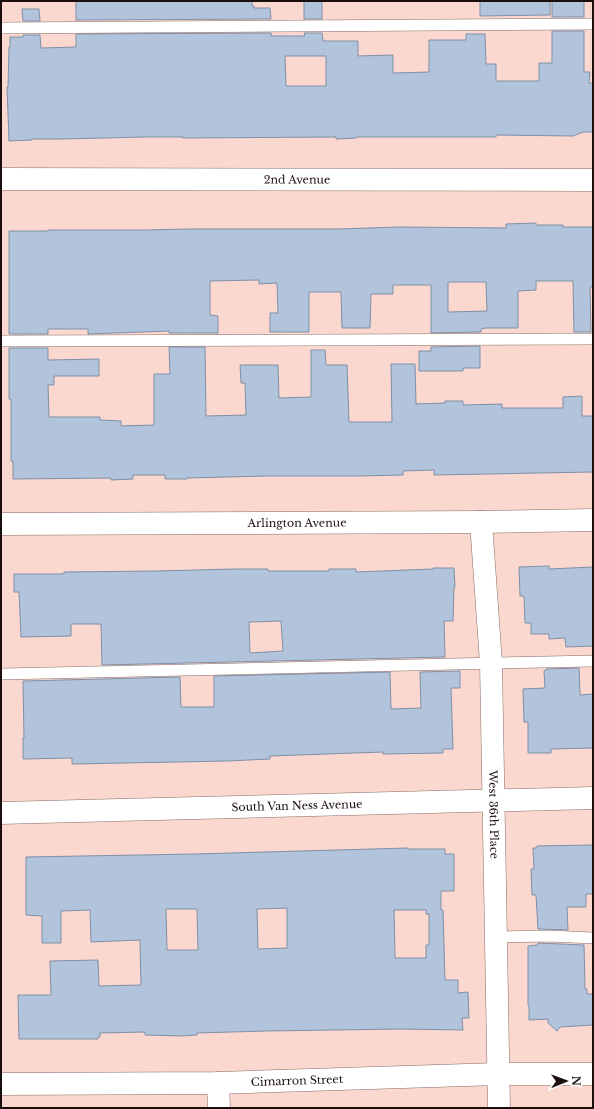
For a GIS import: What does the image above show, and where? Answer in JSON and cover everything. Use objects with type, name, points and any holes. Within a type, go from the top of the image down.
[{"type":"street","name":"2nd Avenue","points":[[1,179],[593,180]]},
{"type":"street","name":"Arlington Avenue","points":[[1,524],[481,522],[593,520]]},
{"type":"street","name":"West 36th Place","points":[[481,522],[491,663],[499,1108]]},
{"type":"street","name":"South Van Ness Avenue","points":[[1,813],[593,798]]},
{"type":"street","name":"Cimarron Street","points":[[1,1084],[218,1083],[498,1074],[593,1074]]},
{"type":"street","points":[[218,1083],[218,1108]]},
{"type":"lane","points":[[1,28],[593,24]]},
{"type":"lane","points":[[1,341],[593,339]]},
{"type":"lane","points":[[1,674],[593,661]]},
{"type":"lane","points":[[496,937],[549,936],[593,938]]},
{"type":"building","points":[[76,1],[252,1],[252,6],[254,6],[254,8],[270,8],[271,19],[76,20]]},
{"type":"building","points":[[304,1],[322,1],[322,19],[304,19]]},
{"type":"building","points":[[480,1],[550,1],[550,15],[480,16]]},
{"type":"building","points":[[552,1],[584,1],[584,17],[552,17]]},
{"type":"building","points":[[22,9],[39,9],[40,21],[23,21]]},
{"type":"building","points":[[552,31],[584,31],[584,72],[590,72],[589,83],[593,83],[593,132],[583,132],[573,136],[496,135],[496,137],[356,137],[336,139],[336,137],[145,137],[32,139],[9,141],[7,87],[10,37],[23,37],[23,35],[40,35],[41,48],[76,47],[76,34],[271,33],[271,36],[305,36],[304,33],[322,33],[323,41],[358,41],[358,56],[393,55],[393,73],[429,72],[429,40],[466,40],[466,34],[485,34],[486,64],[496,64],[496,81],[539,81],[539,63],[552,63]],"holes":[[[285,56],[326,56],[326,86],[286,86]]]},
{"type":"building","points":[[536,223],[536,225],[563,225],[563,227],[593,227],[593,287],[590,287],[591,332],[574,332],[573,281],[536,281],[536,290],[518,291],[518,328],[486,328],[481,329],[481,332],[431,333],[431,285],[393,285],[393,294],[371,294],[370,328],[342,328],[341,292],[309,292],[309,332],[270,332],[270,313],[278,313],[277,283],[259,284],[259,280],[210,281],[210,315],[218,316],[218,333],[169,333],[169,331],[88,334],[88,329],[48,329],[48,334],[9,334],[9,231],[338,229],[399,227],[506,228],[506,224]],"holes":[[[448,282],[486,282],[487,311],[448,312]]]},
{"type":"building","points":[[480,346],[480,368],[463,368],[463,371],[419,371],[419,351],[431,351],[431,347]]},
{"type":"building","points":[[169,347],[205,347],[206,416],[246,415],[245,383],[241,383],[240,365],[278,365],[279,398],[311,397],[311,350],[325,350],[326,365],[347,365],[349,422],[392,422],[391,364],[415,364],[416,404],[463,401],[463,405],[502,404],[502,408],[563,408],[563,397],[582,396],[582,416],[593,416],[593,472],[434,475],[434,470],[403,471],[403,475],[360,476],[266,476],[165,479],[165,475],[133,475],[133,479],[111,480],[111,478],[13,479],[13,461],[11,461],[11,399],[9,399],[9,348],[48,348],[48,360],[99,359],[99,376],[54,376],[54,385],[48,385],[49,417],[100,417],[100,420],[121,421],[121,426],[154,425],[154,374],[170,374]]},
{"type":"building","points":[[549,566],[549,569],[593,567],[593,646],[566,647],[565,638],[549,639],[549,634],[531,634],[531,623],[525,623],[524,596],[520,596],[519,567]]},
{"type":"building","points":[[454,568],[455,587],[453,621],[444,621],[445,657],[102,665],[101,624],[71,624],[71,636],[21,637],[19,592],[14,592],[14,574],[233,569],[268,569],[268,571],[329,571],[329,569],[356,569],[356,572]],"holes":[[[281,621],[283,651],[250,653],[249,622]]]},
{"type":"building","points":[[579,668],[580,695],[593,694],[593,748],[551,749],[551,753],[528,753],[528,722],[524,722],[523,689],[545,688],[544,671],[546,669]]},
{"type":"building","points":[[460,671],[460,688],[451,688],[453,749],[443,749],[443,753],[383,754],[383,752],[270,756],[270,759],[228,761],[72,764],[72,758],[23,759],[23,681],[180,677],[181,707],[214,707],[214,676],[390,672],[391,709],[421,708],[420,672]]},
{"type":"building","points":[[593,845],[593,894],[586,894],[586,907],[567,907],[568,930],[538,929],[536,895],[532,895],[531,869],[534,869],[533,848],[537,848],[537,846]]},
{"type":"building","points":[[408,848],[445,849],[445,854],[454,854],[454,891],[441,891],[441,910],[443,910],[445,980],[458,980],[458,993],[468,992],[469,1018],[462,1018],[463,1030],[400,1029],[266,1031],[197,1033],[197,1035],[181,1036],[145,1035],[145,1032],[100,1033],[100,1037],[98,1037],[98,1039],[19,1039],[18,995],[51,995],[50,961],[98,960],[99,986],[141,985],[140,940],[91,942],[90,910],[61,911],[61,943],[42,943],[42,916],[26,915],[26,857]],"holes":[[[287,908],[287,948],[258,949],[257,909]],[[166,909],[197,909],[198,950],[167,950]],[[394,910],[426,910],[426,914],[429,914],[429,945],[426,945],[426,958],[395,958]]]},
{"type":"building","points":[[538,943],[584,945],[585,989],[587,989],[587,994],[593,994],[593,1025],[560,1027],[557,1031],[548,1023],[548,1019],[529,1020],[528,946],[538,945]]}]
